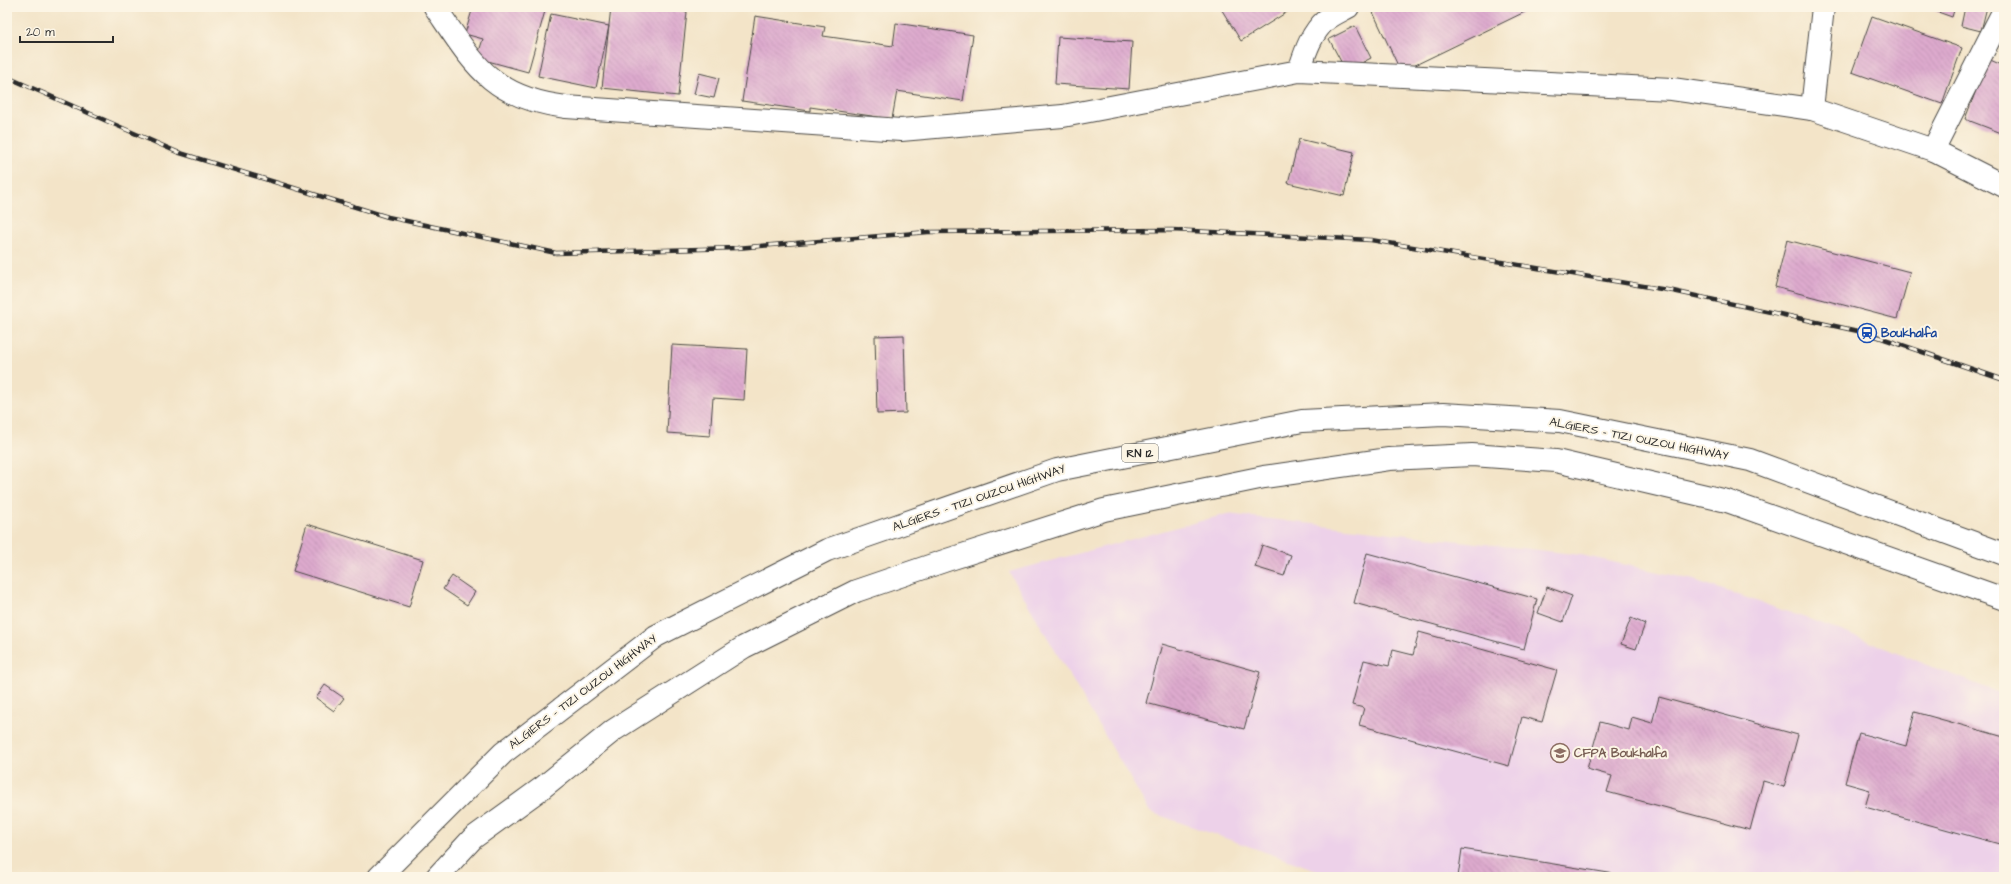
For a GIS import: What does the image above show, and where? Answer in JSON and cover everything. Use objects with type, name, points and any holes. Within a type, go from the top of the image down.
[{"type":"main road","points":[[434,7],[475,64],[494,82],[516,95],[540,104],[566,107],[901,130],[1063,116],[1299,71],[1672,89],[1812,109],[1933,150],[2004,186]]},
{"type":"main road","points":[[1299,71],[1305,52],[1314,35],[1326,20],[1348,7]]},
{"type":"main road","points":[[1812,109],[1822,7]]},
{"type":"main road","points":[[1933,150],[2004,10]]},
{"type":"main road","name":"ALGIERS - TIZI OUZOU HIGHWAY","points":[[379,877],[503,753],[656,636],[819,554],[1057,470],[1294,422],[1443,414],[1560,421],[1750,460],[2004,554]]},
{"type":"main road","points":[[437,877],[473,838],[542,788],[614,730],[744,647],[856,591],[947,560],[1104,510],[1264,477],[1389,459],[1472,455],[1556,461],[1727,501],[2004,599]]},
{"type":"shaded area","name":"CFPA Boukhalfa","points":[[1227,514],[1581,555],[1694,580],[1826,625],[2004,695],[2004,877],[1337,877],[1150,812],[1009,572]]},
{"type":"building","points":[[473,7],[532,7],[545,11],[528,72],[477,58],[483,39],[465,34]]},
{"type":"building","points":[[611,7],[643,7],[687,12],[678,96],[602,88]]},
{"type":"building","points":[[1220,7],[1295,7],[1241,41]]},
{"type":"building","points":[[1535,7],[1401,72],[1371,8]]},
{"type":"building","points":[[1924,7],[1955,7],[1952,17]]},
{"type":"building","points":[[1965,7],[1987,7],[1981,31],[1961,26]]},
{"type":"building","points":[[551,14],[609,26],[596,88],[538,76]]},
{"type":"building","points":[[755,16],[825,27],[823,36],[893,46],[896,23],[973,35],[963,101],[897,91],[892,119],[810,107],[810,111],[742,101]]},
{"type":"building","points":[[1872,16],[1962,48],[1942,104],[1852,72]]},
{"type":"building","points":[[1355,26],[1371,58],[1346,71],[1329,39]]},
{"type":"building","points":[[1058,37],[1132,42],[1129,89],[1055,84]]},
{"type":"building","points":[[1988,59],[2004,66],[2004,134],[1965,119]]},
{"type":"building","points":[[699,73],[719,78],[714,98],[694,94]]},
{"type":"building","points":[[1299,139],[1354,152],[1344,196],[1288,183]]},
{"type":"building","points":[[1787,240],[1910,272],[1897,319],[1775,287]]},
{"type":"building","points":[[904,335],[906,413],[877,414],[875,336]]},
{"type":"building","points":[[672,345],[747,349],[744,400],[713,398],[710,436],[667,433]]},
{"type":"building","points":[[307,524],[423,560],[409,607],[293,571]]},
{"type":"building","points":[[1262,545],[1291,555],[1284,576],[1255,567]]},
{"type":"building","points":[[1367,553],[1537,599],[1524,649],[1354,603]]},
{"type":"building","points":[[452,576],[475,592],[467,605],[443,589]]},
{"type":"building","points":[[1547,587],[1572,596],[1563,622],[1538,613]]},
{"type":"building","points":[[1631,618],[1645,624],[1636,649],[1621,644]]},
{"type":"building","points":[[1419,632],[1557,670],[1542,722],[1522,717],[1509,766],[1359,725],[1364,708],[1352,705],[1364,660],[1389,666],[1393,650],[1413,655]]},
{"type":"building","points":[[1162,644],[1260,672],[1244,729],[1146,703]]},
{"type":"building","points":[[325,685],[344,698],[334,711],[316,698]]},
{"type":"building","points":[[1659,697],[1798,735],[1784,787],[1763,781],[1750,830],[1607,792],[1612,776],[1587,769],[1600,722],[1629,730],[1632,717],[1652,723]]},
{"type":"building","points":[[1915,712],[2004,737],[2003,845],[1865,807],[1870,790],[1845,783],[1859,733],[1906,746]]},
{"type":"building","points":[[1462,849],[1627,876],[1627,877],[1458,877]]},
{"type":"railway","points":[[7,77],[177,152],[388,217],[556,253],[737,248],[928,232],[1172,230],[1371,240],[1673,291],[1867,333],[2004,380]]},
{"type":"place","name":"Boukhalfa","points":[[1867,333]]},
{"type":"place","name":"CFPA Boukhalfa","points":[[1560,753]]}]
